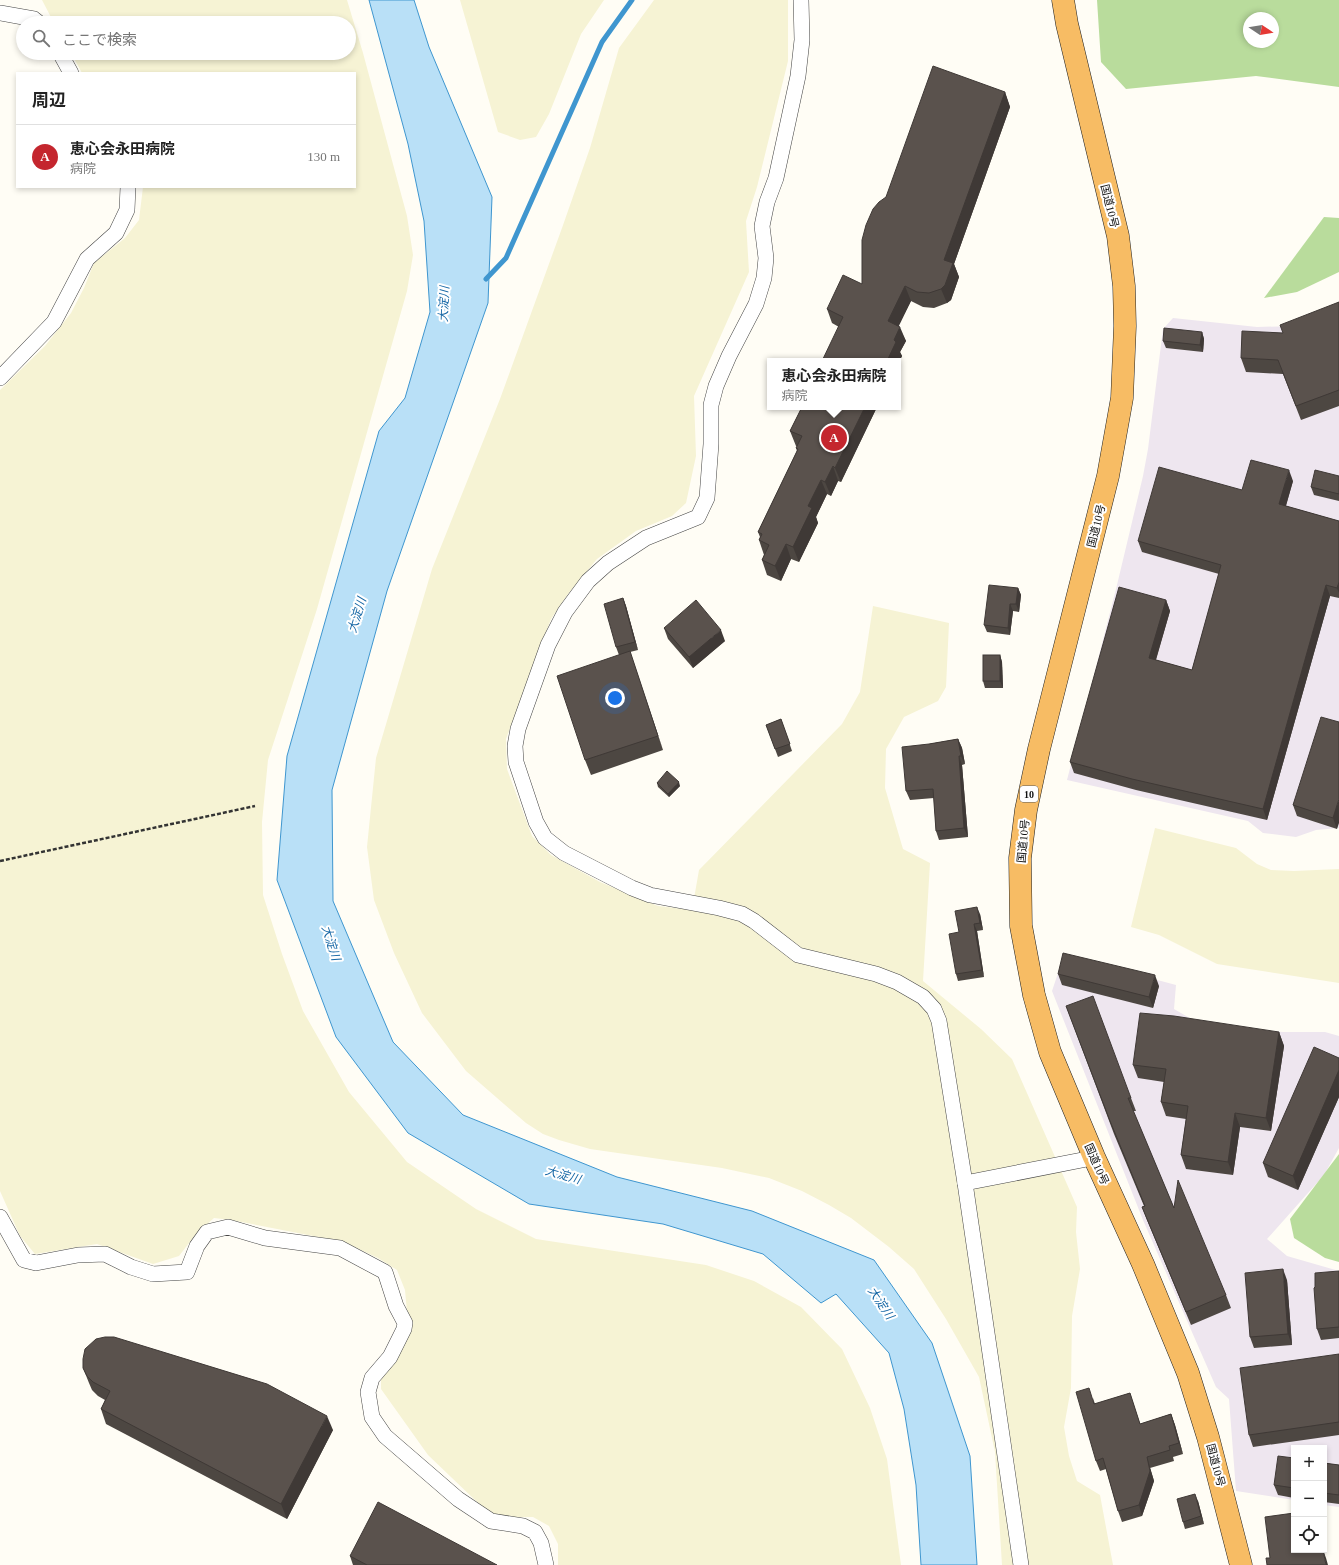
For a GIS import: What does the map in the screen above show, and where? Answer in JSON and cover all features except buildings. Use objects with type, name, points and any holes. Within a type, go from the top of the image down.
[{"type":"highway","name":"国道10号","points":[[1063,0],[1067,24],[1118,236],[1124,286],[1122,398],[1108,476],[1039,749],[1026,810],[1020,858],[1021,926],[1034,995],[1050,1052],[1094,1157],[1143,1264],[1188,1373],[1210,1444],[1241,1565]]},
{"type":"street","points":[[801,0],[802,40],[798,76],[776,178],[766,202],[762,226],[766,258],[764,278],[756,304],[726,362],[716,386],[711,405],[711,444],[707,498],[698,517],[684,524],[646,538],[608,563],[588,581],[570,606],[548,645],[518,729],[515,746],[516,762],[536,822],[545,838],[564,853],[632,888],[650,895],[719,908],[742,914],[754,921],[798,955],[876,974],[897,982],[923,997],[934,1009],[939,1021],[965,1183],[1021,1565]]},
{"type":"street","points":[[0,13],[17,16]]},
{"type":"street","points":[[64,60],[70,72]]},
{"type":"street","points":[[0,378],[54,322],[87,259],[116,233],[127,210],[128,188]]},
{"type":"street","points":[[965,1183],[1094,1157]]},
{"type":"street","points":[[0,1217],[24,1260],[36,1263],[78,1255],[104,1254],[131,1267],[153,1274],[187,1272],[197,1246],[207,1232],[228,1227],[265,1238],[340,1248],[386,1272],[396,1306],[405,1323],[404,1329],[390,1357],[372,1378],[368,1392],[372,1417],[385,1436],[458,1499],[491,1521],[523,1526],[535,1532],[541,1543],[546,1565]]},
{"type":"path","points":[[0,861],[255,806]]},
{"type":"shaded area","points":[[42,0],[347,0],[352,16],[50,16]]},
{"type":"shaded area","points":[[460,0],[604,0],[581,34],[549,114],[536,137],[520,140],[498,132]]},
{"type":"shaded area","points":[[654,0],[788,0],[788,61],[757,187],[746,221],[749,272],[694,396],[696,456],[686,503],[672,516],[636,531],[597,559],[568,594],[551,619],[506,739],[507,769],[532,836],[551,855],[600,882],[658,906],[692,910],[699,870],[842,724],[860,692],[873,606],[949,623],[946,687],[938,701],[904,717],[886,749],[885,788],[903,849],[930,863],[923,981],[981,1029],[1012,1059],[1077,1207],[1076,1232],[1080,1269],[1072,1316],[1071,1388],[1064,1427],[1069,1456],[1077,1481],[1100,1495],[1113,1565],[1002,1565],[995,1452],[979,1377],[946,1319],[914,1269],[889,1247],[851,1218],[802,1191],[769,1178],[722,1168],[590,1149],[543,1134],[526,1123],[466,1071],[422,1013],[394,953],[374,900],[367,847],[376,758],[432,569],[500,399],[562,228],[590,148],[619,48]]},
{"type":"shaded area","points":[[356,30],[407,216],[413,255],[407,291],[317,609],[268,760],[262,822],[263,895],[282,954],[303,1011],[349,1092],[407,1162],[476,1209],[536,1239],[706,1265],[754,1281],[801,1307],[842,1349],[870,1408],[887,1459],[901,1565],[558,1565],[558,1544],[549,1526],[533,1517],[508,1517],[491,1514],[428,1455],[381,1389],[381,1362],[407,1312],[405,1290],[397,1270],[378,1258],[344,1242],[214,1218],[196,1234],[179,1256],[153,1264],[97,1244],[35,1254],[20,1236],[0,1191],[0,390],[45,346],[71,313],[84,288],[94,263],[125,238],[139,220],[143,188],[356,188],[356,72],[81,72],[75,60],[356,60]]},
{"type":"shaded area","points":[[1339,308],[1339,828],[1316,830],[1296,837],[1263,833],[1248,821],[1067,780],[1117,585],[1143,476],[1148,449],[1163,329],[1173,318],[1257,327],[1295,326]]},
{"type":"shaded area","points":[[1155,828],[1236,848],[1257,864],[1271,870],[1294,871],[1339,869],[1339,983],[1217,964],[1159,935],[1131,927]]},
{"type":"shaded area","points":[[1064,955],[1176,985],[1174,1009],[1200,1024],[1283,1032],[1325,1032],[1339,1036],[1339,1148],[1324,1175],[1267,1239],[1287,1256],[1339,1271],[1339,1507],[1327,1505],[1327,1445],[1291,1445],[1291,1500],[1236,1491],[1229,1399],[1216,1387],[1143,1220],[1052,991]]},
{"type":"green space","points":[[1097,0],[1339,0],[1339,87],[1256,76],[1126,89],[1101,62]]},
{"type":"green space","points":[[1324,217],[1339,218],[1339,272],[1297,292],[1264,298]]},
{"type":"green space","points":[[1339,1154],[1339,1262],[1325,1258],[1294,1238],[1290,1219]]},
{"type":"water","name":"大淀川","points":[[369,0],[414,0],[429,47],[492,197],[488,303],[387,591],[332,790],[333,901],[393,1042],[463,1115],[617,1177],[752,1211],[874,1260],[932,1343],[970,1456],[977,1565],[921,1565],[916,1485],[904,1409],[889,1353],[836,1294],[821,1303],[763,1254],[663,1224],[529,1204],[408,1133],[336,1037],[277,880],[287,756],[379,431],[405,398],[430,312],[424,221],[408,144]]},
{"type":"waterway","points":[[486,279],[506,258],[602,42],[632,0]]},
{"type":"place","name":"恵心会永田病院","points":[[834,438]]}]
